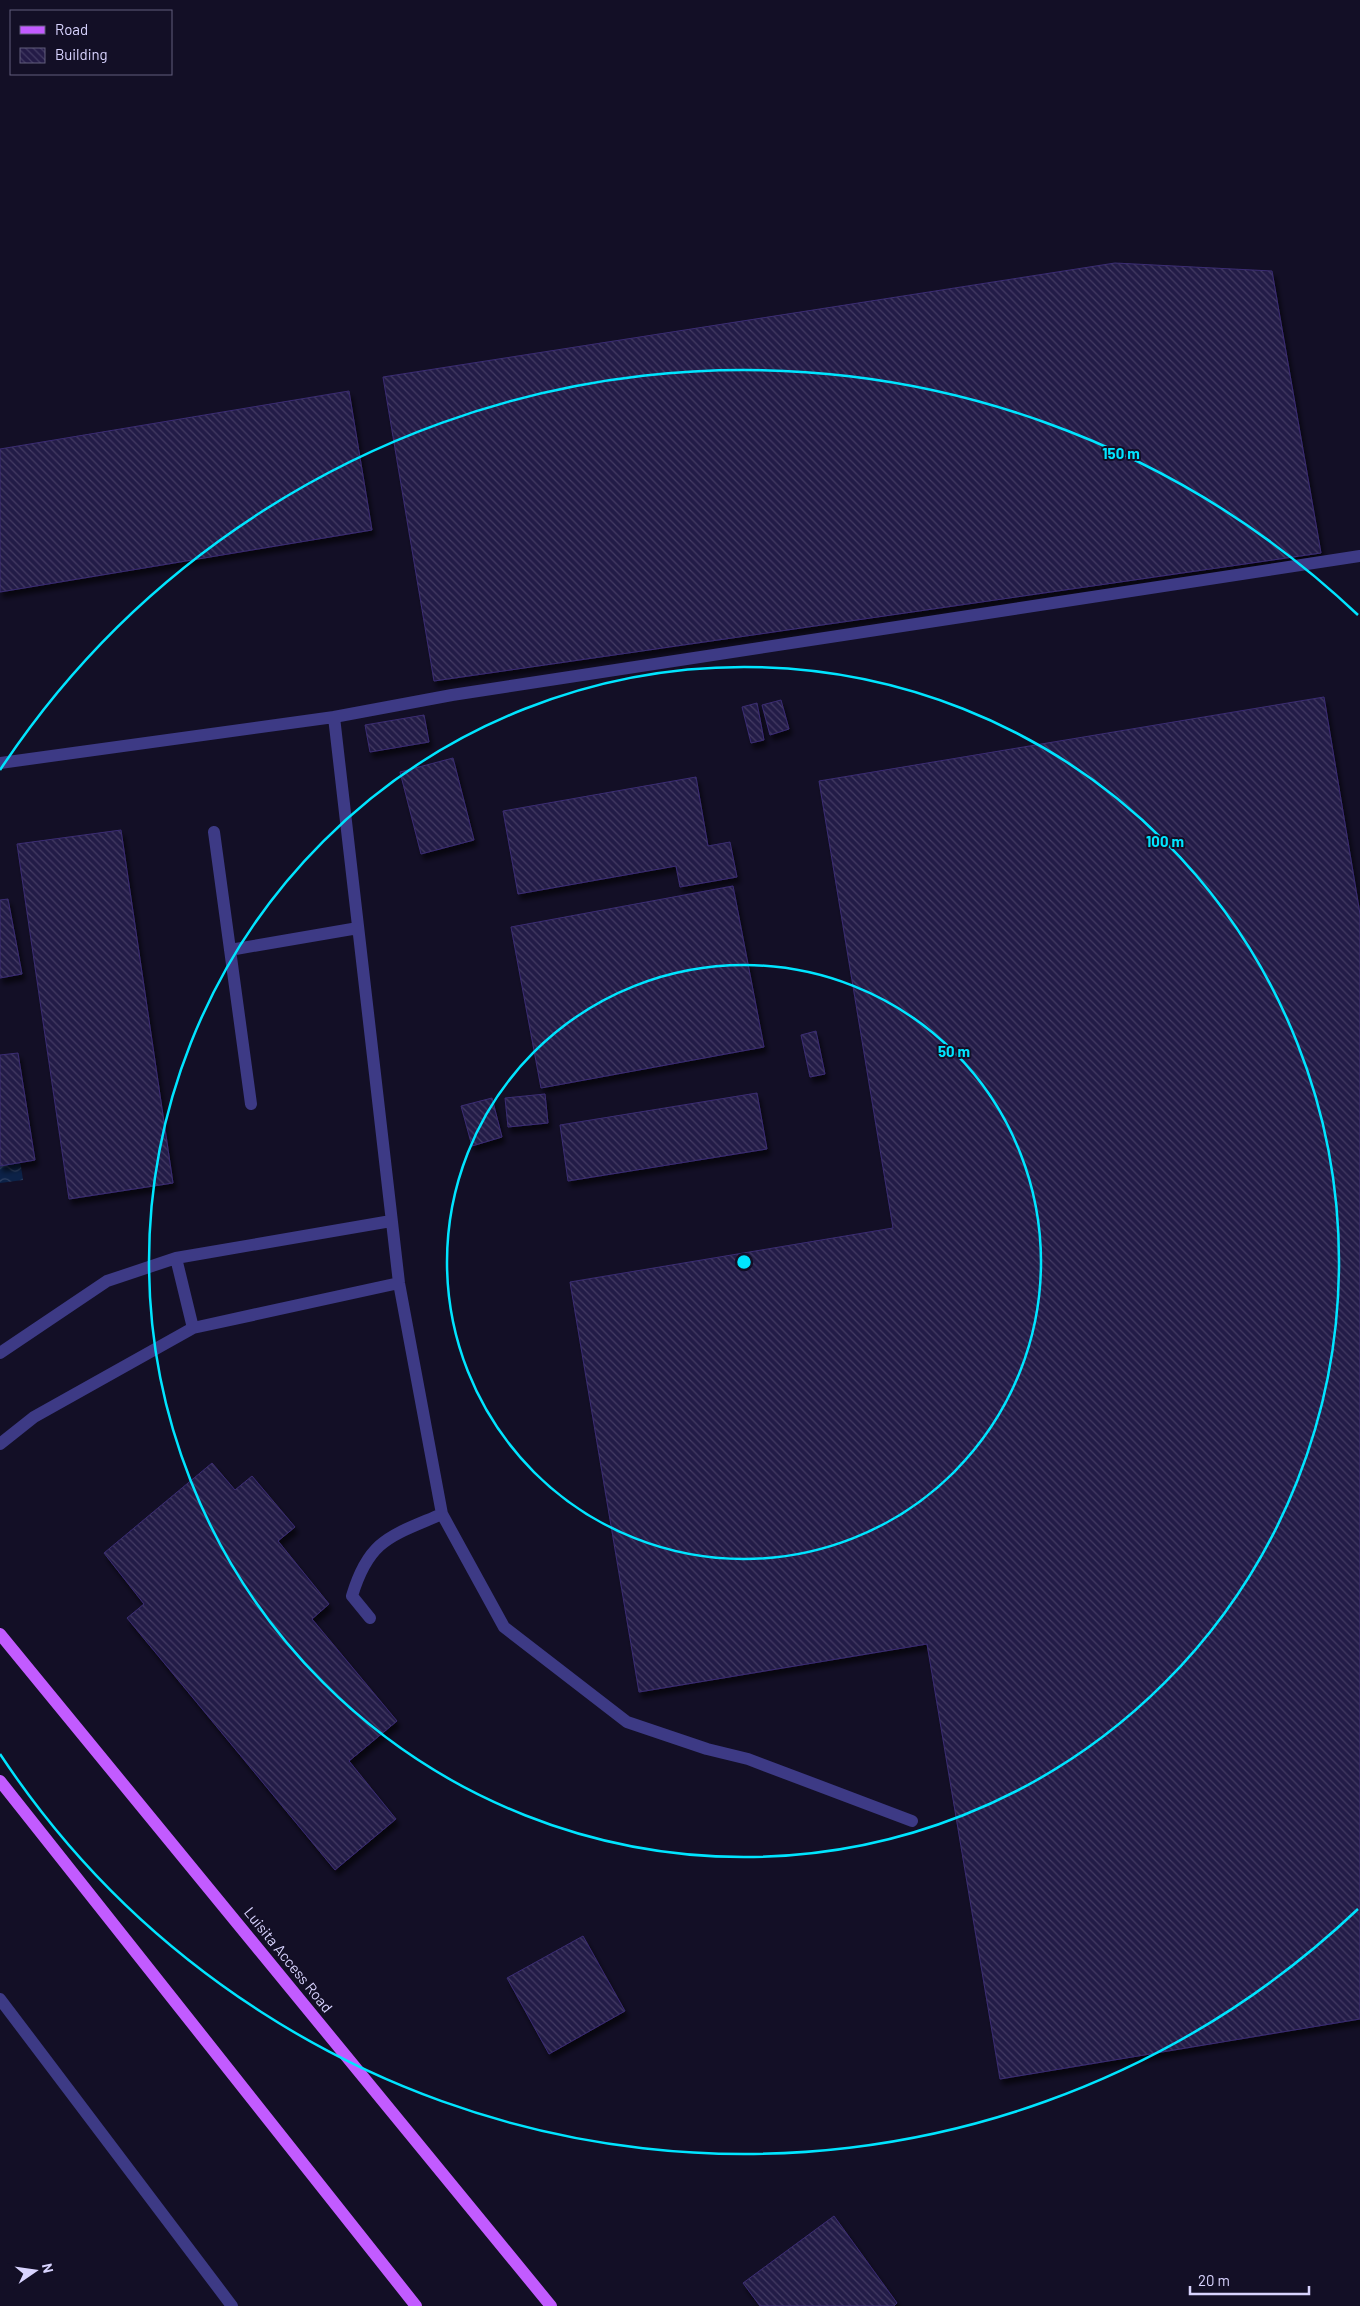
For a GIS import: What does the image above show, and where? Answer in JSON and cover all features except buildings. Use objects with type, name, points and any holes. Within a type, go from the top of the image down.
[{"type":"main road","name":"Luisita Access Road","points":[[0,1634],[551,2306]]},
{"type":"main road","points":[[0,1781],[416,2306]]},
{"type":"street","points":[[0,763],[334,717],[452,695],[1360,556]]},
{"type":"street","points":[[334,717],[399,1283],[442,1514],[504,1627],[627,1722],[699,1746],[748,1759],[912,1821]]},
{"type":"street","points":[[214,832],[251,1104]]},
{"type":"street","points":[[230,950],[358,928]]},
{"type":"street","points":[[0,1353],[107,1281],[176,1258],[391,1221]]},
{"type":"street","points":[[176,1258],[193,1328]]},
{"type":"street","points":[[0,1444],[34,1417],[193,1328],[399,1283]]},
{"type":"street","points":[[370,1618],[352,1596],[357,1579],[368,1556],[386,1539],[442,1514]]},
{"type":"street","points":[[0,1999],[232,2306]]},
{"type":"water","points":[[9,1085],[23,1180],[0,1183],[0,1086]]}]
